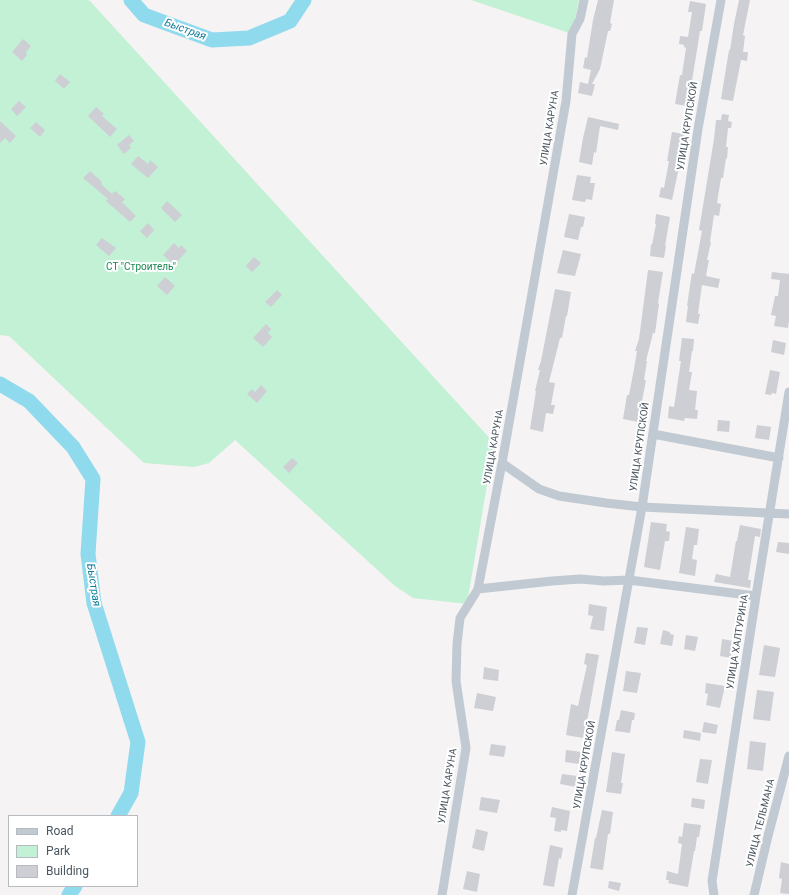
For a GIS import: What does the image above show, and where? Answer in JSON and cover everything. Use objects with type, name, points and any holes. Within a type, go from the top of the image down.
[{"type":"street","name":"УЛИЦА КАРУНА","points":[[442,895],[466,748],[456,681],[456,644],[460,618],[478,588],[502,463],[566,101],[572,34],[580,19],[584,0]]},
{"type":"street","name":"УЛИЦА КРУПСКОЙ","points":[[572,895],[642,508],[698,129],[720,0]]},
{"type":"street","name":"УЛИЦА ХАЛТУРИНА","points":[[714,895],[712,881],[789,392]]},
{"type":"street","points":[[653,434],[778,458]]},
{"type":"street","points":[[502,463],[539,489],[559,496],[642,508],[789,514]]},
{"type":"street","points":[[478,588],[580,579],[604,581],[630,580],[756,596]]},
{"type":"street","name":"УЛИЦА ТЕЛЬМАНА","points":[[754,895],[789,756]]},
{"type":"green space","name":"СТ \"Строитель\"","points":[[0,0],[90,1],[494,443],[467,604],[413,598],[395,586],[235,440],[209,463],[194,467],[144,463],[9,336],[0,335]]},
{"type":"green space","points":[[471,0],[579,0],[572,34]]},
{"type":"building","points":[[598,0],[614,0],[610,23],[612,24],[610,31],[608,31],[600,69],[592,84],[595,84],[592,96],[578,93],[580,82],[588,84],[591,70],[583,68],[585,57],[587,58]]},
{"type":"building","points":[[739,0],[750,0],[743,35],[745,36],[743,52],[748,52],[747,61],[741,60],[733,101],[721,99]]},
{"type":"building","points":[[690,1],[706,4],[702,31],[700,31],[688,106],[675,104],[680,75],[682,75],[686,48],[684,45],[679,44],[680,36],[688,37],[692,12],[688,12]]},
{"type":"building","points":[[23,39],[31,46],[26,52],[27,55],[22,61],[12,52]]},
{"type":"building","points":[[60,74],[70,82],[64,89],[55,81]]},
{"type":"building","points":[[19,101],[26,107],[17,116],[11,109]]},
{"type":"building","points":[[96,107],[104,114],[102,116],[117,129],[110,137],[88,116]]},
{"type":"building","points":[[722,114],[729,115],[728,121],[732,122],[731,128],[728,128],[726,147],[728,147],[727,159],[726,158],[723,178],[721,178],[717,203],[721,204],[719,216],[714,215],[706,276],[720,279],[718,288],[702,285],[698,324],[686,322],[687,306],[692,273],[694,274],[702,231],[699,230],[716,120],[721,120]]},
{"type":"building","points":[[588,117],[619,124],[618,130],[600,126],[596,153],[594,152],[592,165],[579,162]]},
{"type":"building","points":[[0,121],[16,136],[10,143],[5,138],[0,143]]},
{"type":"building","points":[[36,122],[45,130],[40,137],[30,128]]},
{"type":"building","points":[[672,132],[684,134],[682,153],[672,200],[659,197],[661,187],[664,188]]},
{"type":"building","points":[[129,135],[134,141],[129,145],[131,148],[124,154],[117,145]]},
{"type":"building","points":[[138,156],[148,164],[150,160],[158,167],[148,178],[131,164]]},
{"type":"building","points":[[90,171],[112,194],[115,191],[125,199],[122,202],[136,216],[130,222],[106,201],[108,199],[83,178]]},
{"type":"building","points":[[577,175],[591,177],[590,183],[595,183],[592,200],[586,199],[585,202],[572,200]]},
{"type":"building","points":[[167,201],[182,215],[175,222],[161,208]]},
{"type":"building","points":[[569,214],[585,217],[578,240],[564,237]]},
{"type":"building","points":[[656,214],[670,217],[664,258],[650,256],[651,244],[652,245],[656,224]]},
{"type":"building","points":[[148,223],[154,230],[147,238],[140,231]]},
{"type":"building","points":[[102,238],[116,248],[109,256],[96,245]]},
{"type":"building","points":[[174,243],[179,248],[181,245],[187,251],[174,265],[163,255]]},
{"type":"building","points":[[563,250],[581,254],[575,276],[557,273]]},
{"type":"building","points":[[254,257],[261,263],[252,272],[246,266]]},
{"type":"building","points":[[648,270],[663,272],[655,333],[653,333],[646,361],[644,380],[646,380],[638,422],[623,419],[627,395],[629,395],[634,369],[637,351],[635,351],[639,339]]},
{"type":"building","points":[[772,272],[789,274],[788,328],[774,326],[776,316],[771,315],[775,296],[778,296],[780,280],[771,279]]},
{"type":"building","points":[[165,277],[175,286],[167,295],[157,286]]},
{"type":"building","points":[[555,289],[571,292],[562,338],[560,338],[549,382],[555,383],[551,405],[555,405],[553,414],[546,413],[543,432],[530,429],[535,391],[540,370],[538,370]]},
{"type":"building","points":[[277,290],[282,295],[271,307],[265,302]]},
{"type":"building","points":[[266,324],[271,329],[268,333],[272,337],[263,347],[253,338]]},
{"type":"building","points":[[682,338],[694,339],[689,372],[692,372],[689,390],[697,391],[695,410],[698,410],[697,419],[685,418],[684,421],[668,418],[669,406],[674,407],[681,361],[679,361]]},
{"type":"building","points":[[773,340],[786,343],[784,355],[771,352]]},
{"type":"building","points":[[770,370],[780,372],[776,394],[772,393],[771,395],[765,394]]},
{"type":"building","points":[[261,385],[267,391],[257,403],[247,394],[252,389],[255,392]]},
{"type":"building","points":[[718,420],[730,421],[729,432],[717,431]]},
{"type":"building","points":[[757,425],[771,427],[769,440],[755,438]]},
{"type":"building","points":[[292,458],[298,463],[289,473],[283,467]]},
{"type":"building","points":[[651,522],[667,524],[666,531],[670,532],[669,541],[665,541],[660,570],[644,567]]},
{"type":"building","points":[[740,525],[761,529],[760,537],[755,536],[748,580],[751,580],[750,588],[714,582],[716,574],[730,577]]},
{"type":"building","points":[[686,527],[699,529],[697,545],[694,545],[692,559],[697,560],[695,576],[679,573]]},
{"type":"building","points":[[778,542],[789,543],[789,554],[776,552]]},
{"type":"building","points":[[589,604],[607,607],[604,631],[590,629],[593,616],[588,615]]},
{"type":"building","points":[[637,627],[648,628],[645,645],[634,643]]},
{"type":"building","points":[[663,630],[674,635],[672,646],[660,644]]},
{"type":"building","points":[[686,635],[698,637],[695,651],[684,649]]},
{"type":"building","points":[[722,639],[733,641],[731,658],[720,656]]},
{"type":"building","points":[[764,645],[780,648],[775,677],[759,675]]},
{"type":"building","points":[[586,653],[599,655],[583,738],[566,735],[571,704],[578,706],[587,665],[584,664]]},
{"type":"building","points":[[484,667],[499,670],[498,681],[483,679]]},
{"type":"building","points":[[626,671],[641,673],[637,693],[623,691]]},
{"type":"building","points":[[706,683],[725,686],[720,708],[706,705],[708,694],[705,693]]},
{"type":"building","points":[[757,690],[774,692],[770,721],[753,719]]},
{"type":"building","points":[[477,693],[496,697],[493,711],[474,708]]},
{"type":"building","points":[[621,710],[635,713],[634,720],[632,720],[630,733],[615,731]]},
{"type":"building","points":[[704,722],[718,725],[716,734],[702,732]]},
{"type":"building","points":[[684,730],[701,733],[700,741],[683,738]]},
{"type":"building","points":[[750,741],[766,743],[763,771],[747,769]]},
{"type":"building","points":[[491,744],[506,746],[504,757],[489,755]]},
{"type":"building","points":[[566,750],[581,752],[579,764],[565,762]]},
{"type":"building","points":[[612,752],[625,754],[621,794],[606,792]]},
{"type":"building","points":[[700,759],[712,760],[708,784],[696,782]]},
{"type":"building","points":[[562,774],[577,776],[576,787],[560,784]]},
{"type":"building","points":[[481,797],[500,800],[497,813],[479,810]]},
{"type":"building","points":[[692,798],[705,800],[704,809],[691,807]]},
{"type":"building","points":[[552,807],[570,811],[567,831],[554,831],[556,818],[550,817]]},
{"type":"building","points":[[602,810],[613,812],[603,870],[590,868]]},
{"type":"building","points":[[684,823],[701,825],[694,851],[688,887],[668,883],[669,880],[666,880],[667,871],[678,874],[682,844],[678,843],[679,836],[682,837]]},
{"type":"building","points":[[476,829],[488,832],[484,851],[472,848]]},
{"type":"building","points":[[550,845],[563,848],[561,859],[559,858],[554,887],[543,885]]},
{"type":"building","points":[[781,862],[789,864],[789,894],[780,893],[782,879],[779,878]]},
{"type":"building","points":[[467,871],[480,874],[477,892],[463,889]]},
{"type":"building","points":[[609,881],[621,883],[619,891],[608,888]]},
{"type":"waterway","name":"Быстрая","points":[[131,0],[144,15],[212,40],[249,38],[290,21],[304,0]]},
{"type":"waterway","name":"Быстрая","points":[[0,384],[29,401],[73,447],[93,479],[88,554],[94,603],[138,742],[131,793],[119,815]]},
{"type":"waterway","name":"Быстрая","points":[[69,895],[74,887]]}]
